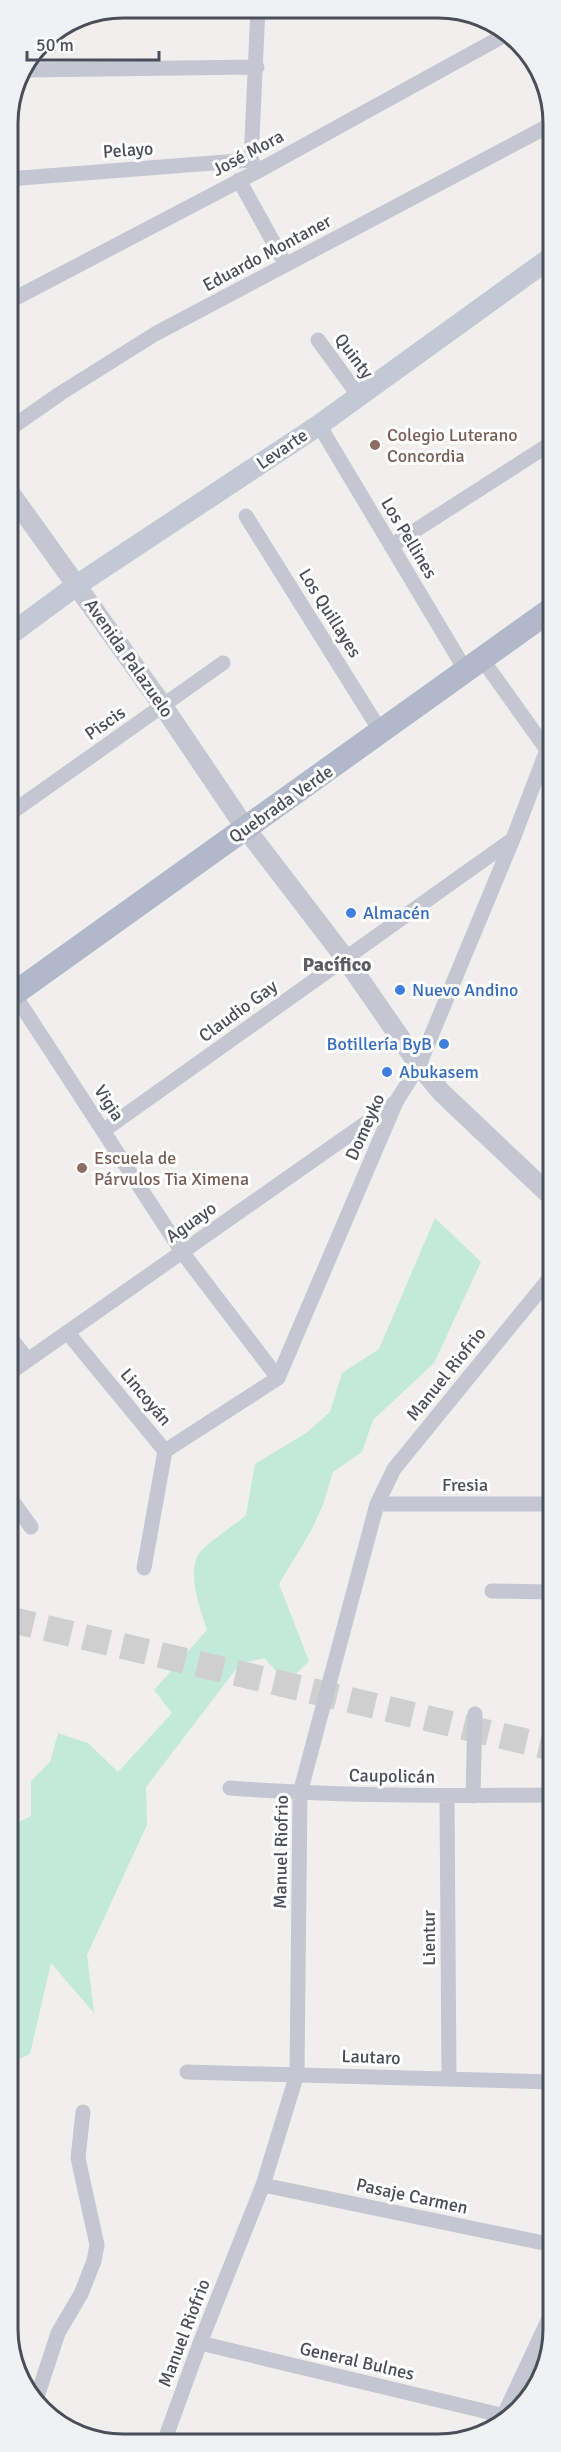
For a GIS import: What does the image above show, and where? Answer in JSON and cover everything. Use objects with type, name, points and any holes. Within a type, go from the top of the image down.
[{"type":"main road","name":"Levarte","points":[[18,629],[77,585],[319,425],[543,263]]},
{"type":"main road","name":"Quebrada Verde","points":[[18,991],[543,615]]},
{"type":"street","points":[[254,165],[258,18]]},
{"type":"street","name":"José Mora","points":[[18,297],[239,180],[254,165],[499,38]]},
{"type":"street","points":[[33,70],[257,67]]},
{"type":"street","name":"Eduardo Montaner","points":[[18,423],[155,334],[543,129]]},
{"type":"street","name":"Pelayo","points":[[18,177],[254,165]]},
{"type":"street","points":[[239,180],[286,265]]},
{"type":"street","name":"Quinty","points":[[318,340],[359,396]]},
{"type":"street","name":"Los Pellines","points":[[319,425],[391,546],[474,665],[543,745]]},
{"type":"street","points":[[391,546],[543,448]]},
{"type":"street","name":"Avenida Palazuelo","points":[[18,504],[163,706],[246,828],[345,958],[419,1065],[441,1092],[543,1188]]},
{"type":"street","name":"Los Quillayes","points":[[246,516],[381,732]]},
{"type":"street","name":"Piscis","points":[[18,808],[223,663]]},
{"type":"street","name":"Domeyko","points":[[278,1378],[396,1102],[419,1065],[513,839],[543,760]]},
{"type":"street","name":"Claudio Gay","points":[[103,1131],[513,839]]},
{"type":"street","name":"Vigia","points":[[18,1006],[182,1252],[278,1378]]},
{"type":"street","name":"Aguayo","points":[[18,1367],[396,1102]]},
{"type":"street","name":"Manuel Riofrio","points":[[167,2434],[200,2343],[263,2185],[297,2074],[300,1793],[377,1504],[394,1469],[543,1286]]},
{"type":"street","name":"Lincoyán","points":[[67,1332],[165,1451],[144,1568]]},
{"type":"street","points":[[18,1348],[28,1360]]},
{"type":"street","points":[[165,1451],[278,1378]]},
{"type":"street","name":"Fresia","points":[[377,1504],[543,1504]]},
{"type":"street","points":[[18,1509],[31,1527]]},
{"type":"street","points":[[492,1591],[543,1592]]},
{"type":"street","points":[[473,1796],[475,1714]]},
{"type":"street","name":"Caupolicán","points":[[230,1788],[300,1793],[447,1797],[543,1795]]},
{"type":"street","name":"Lientur","points":[[447,1797],[449,2079]]},
{"type":"street","name":"Lautaro","points":[[187,2072],[543,2082]]},
{"type":"street","points":[[39,2391],[58,2333],[81,2294],[94,2261],[97,2245],[78,2158],[82,2112]]},
{"type":"street","name":"Pasaje Carmen","points":[[263,2185],[543,2243]]},
{"type":"street","points":[[509,2406],[543,2332]]},
{"type":"street","name":"General Bulnes","points":[[200,2343],[498,2415]]},
{"type":"green space","points":[[435,1218],[481,1262],[434,1363],[373,1420],[362,1452],[333,1472],[323,1505],[311,1531],[279,1584],[309,1661],[287,1683],[264,1658],[240,1664],[146,1787],[147,1825],[87,1955],[94,2013],[51,1963],[30,2054],[18,2059],[18,1822],[31,1816],[31,1781],[50,1762],[58,1733],[88,1743],[118,1772],[172,1713],[154,1690],[207,1630],[194,1578],[197,1558],[202,1550],[246,1515],[255,1464],[306,1433],[330,1412],[342,1373],[379,1349]]},
{"type":"tunnel","points":[[18,1621],[543,1746]]},
{"type":"place","name":"Colegio Luterano Concordia","points":[[375,445]]},
{"type":"place","name":"Almacén","points":[[351,913]]},
{"type":"place","name":"Nuevo Andino","points":[[400,990]]},
{"type":"place","name":"Botillería ByB","points":[[444,1044]]},
{"type":"place","name":"Abukasem","points":[[387,1072]]},
{"type":"place","name":"Escuela de Párvulos Tia Ximena","points":[[82,1168]]},
{"type":"district","name":"Pacífico","points":[[337,964]]}]
